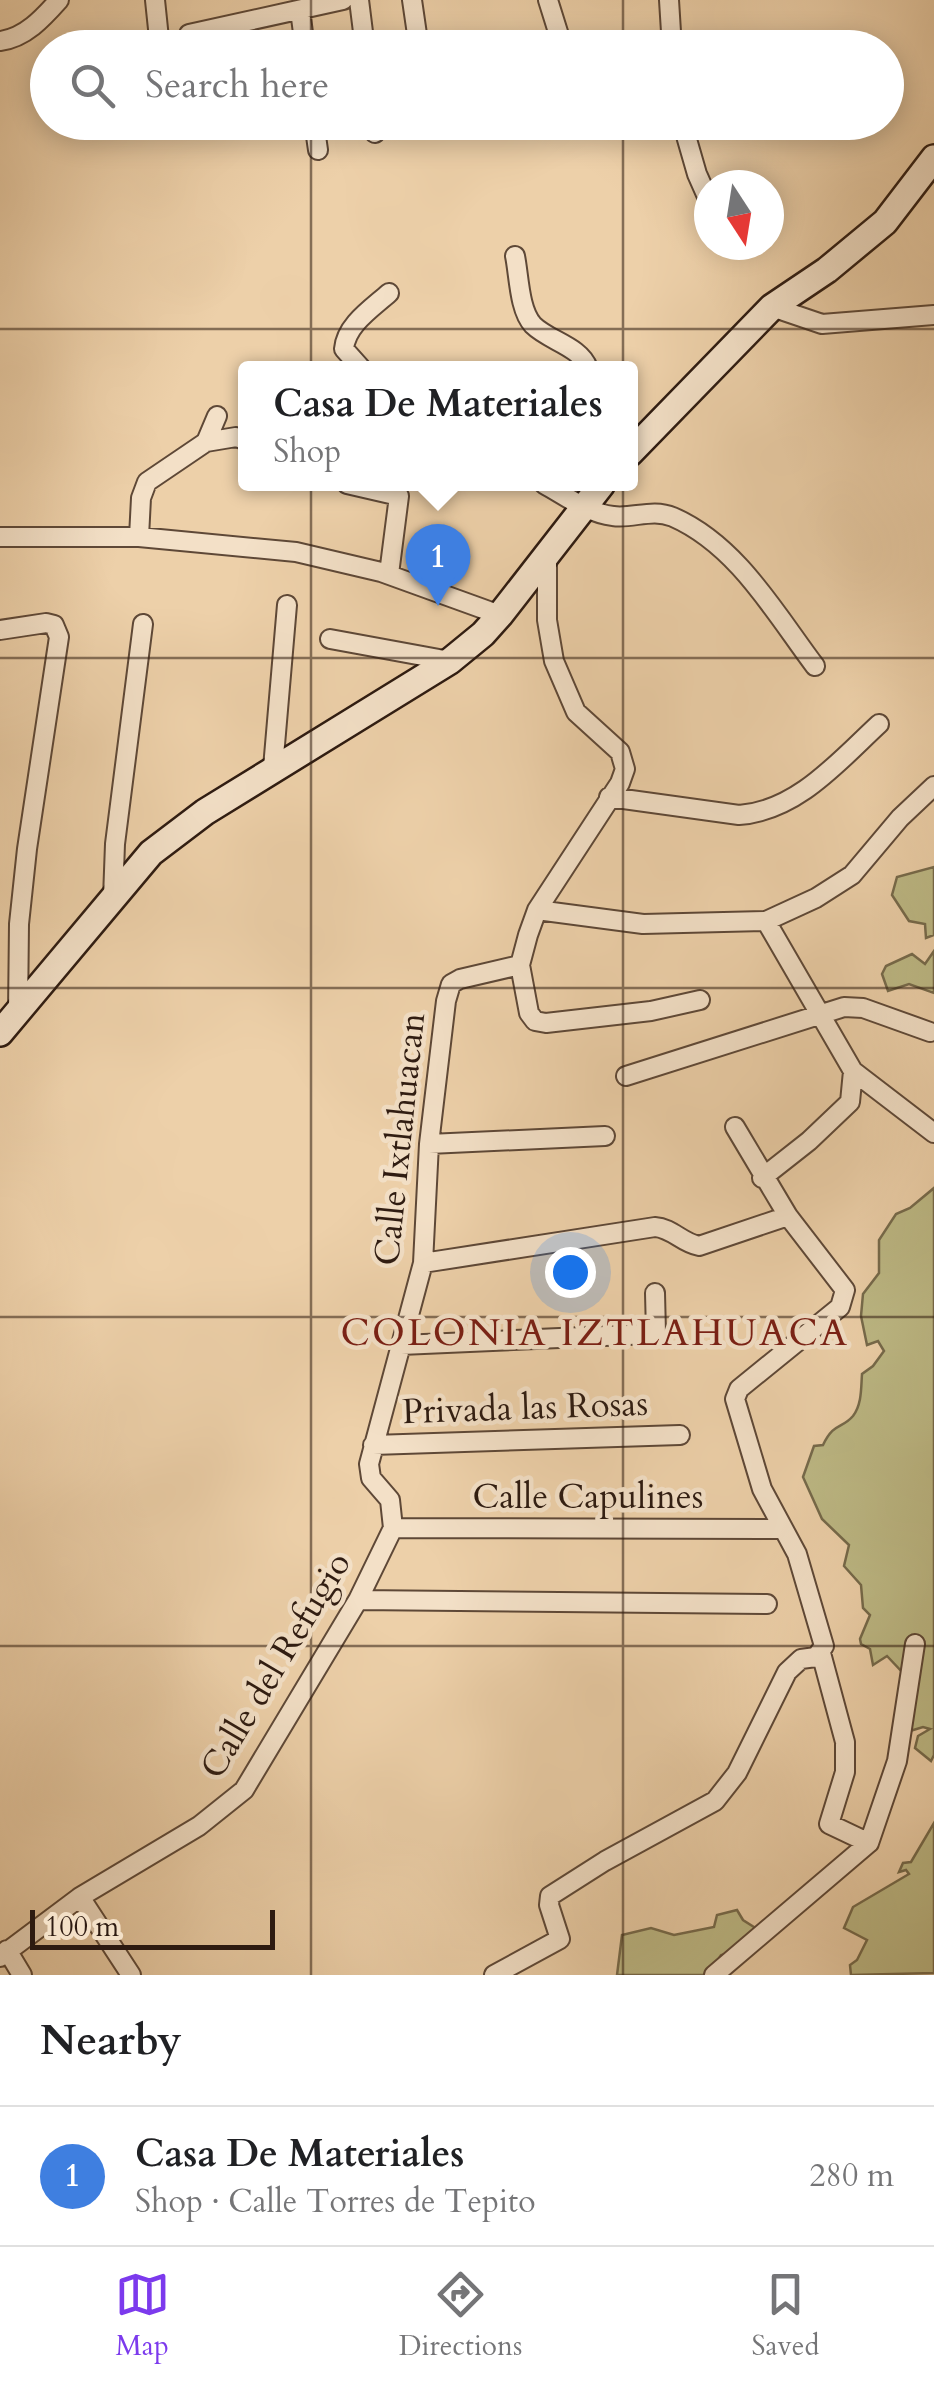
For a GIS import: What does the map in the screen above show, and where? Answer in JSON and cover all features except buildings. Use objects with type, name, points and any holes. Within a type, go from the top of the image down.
[{"type":"main road","points":[[638,445],[772,308],[827,270],[885,222],[934,158]]},
{"type":"main road","points":[[0,1033],[151,853],[273,768],[450,661],[500,615],[594,491]]},
{"type":"street","points":[[0,41],[13,40],[43,19],[59,0]]},
{"type":"street","points":[[155,0],[158,30]]},
{"type":"street","points":[[208,30],[343,0]]},
{"type":"street","points":[[360,0],[363,30]]},
{"type":"street","points":[[412,0],[416,30]]},
{"type":"street","points":[[548,0],[557,30]]},
{"type":"street","points":[[669,0],[671,30]]},
{"type":"street","points":[[300,10],[302,30]]},
{"type":"street","points":[[317,140],[318,150]]},
{"type":"street","points":[[687,140],[696,170]]},
{"type":"street","points":[[516,256],[526,314],[532,324],[585,361]]},
{"type":"street","points":[[354,361],[344,350],[344,340],[351,328],[388,293]]},
{"type":"street","points":[[772,308],[822,324],[934,315]]},
{"type":"street","points":[[206,442],[217,416]]},
{"type":"street","points":[[138,537],[146,482],[206,442],[238,438]]},
{"type":"street","points":[[389,574],[400,491]]},
{"type":"street","points":[[594,491],[618,517],[649,512],[672,516],[706,538],[742,569],[815,666]]},
{"type":"street","points":[[0,536],[138,537],[296,552],[389,574],[500,615]]},
{"type":"street","points":[[547,552],[548,630],[554,661],[576,712],[620,752],[624,775],[537,910],[520,966],[529,1013],[535,1021],[546,1023],[651,1011],[700,1000]]},
{"type":"street","points":[[273,768],[287,604]]},
{"type":"street","points":[[0,630],[46,623],[54,625],[59,637],[27,849],[10,923],[18,1013]]},
{"type":"street","points":[[113,898],[115,844],[142,624]]},
{"type":"street","points":[[330,639],[450,661]]},
{"type":"street","points":[[610,797],[756,814],[794,798],[880,724]]},
{"type":"street","points":[[537,910],[643,924],[766,921],[816,898],[852,875],[900,818],[934,786]]},
{"type":"street","points":[[766,921],[853,1070],[934,1133]]},
{"type":"street","name":"Calle Ixtlahuacan","points":[[393,1528],[390,1500],[369,1472],[373,1444],[422,1263],[429,1144],[446,1001],[452,984],[488,971],[520,966]]},
{"type":"street","points":[[626,1076],[844,1007],[864,1008],[930,1032]]},
{"type":"street","points":[[762,1178],[850,1102],[853,1070]]},
{"type":"street","points":[[494,1975],[560,1938],[549,1905],[550,1896],[698,1812],[726,1790],[787,1672],[801,1659],[816,1657],[824,1646],[796,1554],[762,1489],[735,1399],[739,1390],[840,1307],[846,1297],[843,1284],[762,1178],[734,1127]]},
{"type":"street","points":[[429,1144],[606,1136]]},
{"type":"street","points":[[422,1263],[655,1227],[666,1228],[687,1244],[699,1246],[788,1216]]},
{"type":"street","points":[[401,1344],[651,1334],[658,1326],[654,1293]]},
{"type":"street","name":"Privada las Rosas","points":[[373,1444],[680,1435]]},
{"type":"street","name":"Calle Capulines","points":[[393,1528],[782,1530]]},
{"type":"street","name":"Calle del Refugio","points":[[3,1954],[80,1897],[199,1826],[244,1790],[358,1600],[393,1528]]},
{"type":"street","points":[[358,1600],[767,1604]]},
{"type":"street","points":[[714,1975],[870,1844],[897,1761],[914,1644]]},
{"type":"street","points":[[821,1653],[845,1742],[845,1772],[829,1824],[870,1844]]},
{"type":"street","points":[[80,1897],[132,1975]]},
{"type":"street","points":[[3,1954],[22,1975]]},
{"type":"shaded area","points":[[934,867],[934,935],[926,938],[925,924],[909,921],[892,895],[897,877]]},
{"type":"shaded area","points":[[934,951],[934,993],[909,984],[888,991],[882,974],[886,966],[912,954],[925,964]]},
{"type":"shaded area","points":[[934,1188],[931,1761],[915,1748],[918,1736],[930,1729],[910,1731],[917,1676],[905,1675],[887,1656],[873,1665],[870,1649],[860,1639],[870,1615],[863,1608],[861,1585],[844,1566],[849,1545],[822,1519],[803,1477],[814,1446],[823,1445],[834,1429],[853,1416],[860,1401],[862,1374],[884,1351],[878,1341],[867,1345],[861,1316],[863,1294],[879,1273],[879,1240],[896,1214]]},
{"type":"shaded area","points":[[934,1823],[934,1973],[851,1975],[850,1965],[867,1940],[844,1928],[853,1907],[909,1874],[906,1870],[899,1872],[903,1863],[911,1862]]},
{"type":"shaded area","points":[[737,1910],[743,1920],[765,1934],[757,1947],[721,1955],[710,1972],[727,1975],[617,1975],[622,1935],[651,1928],[674,1935],[714,1927],[717,1915]]},
{"type":"place","name":"Casa De Materiales","points":[[438,606]]},
{"type":"district","name":"COLONIA IZTLAHUACA","points":[[595,1332]]}]
